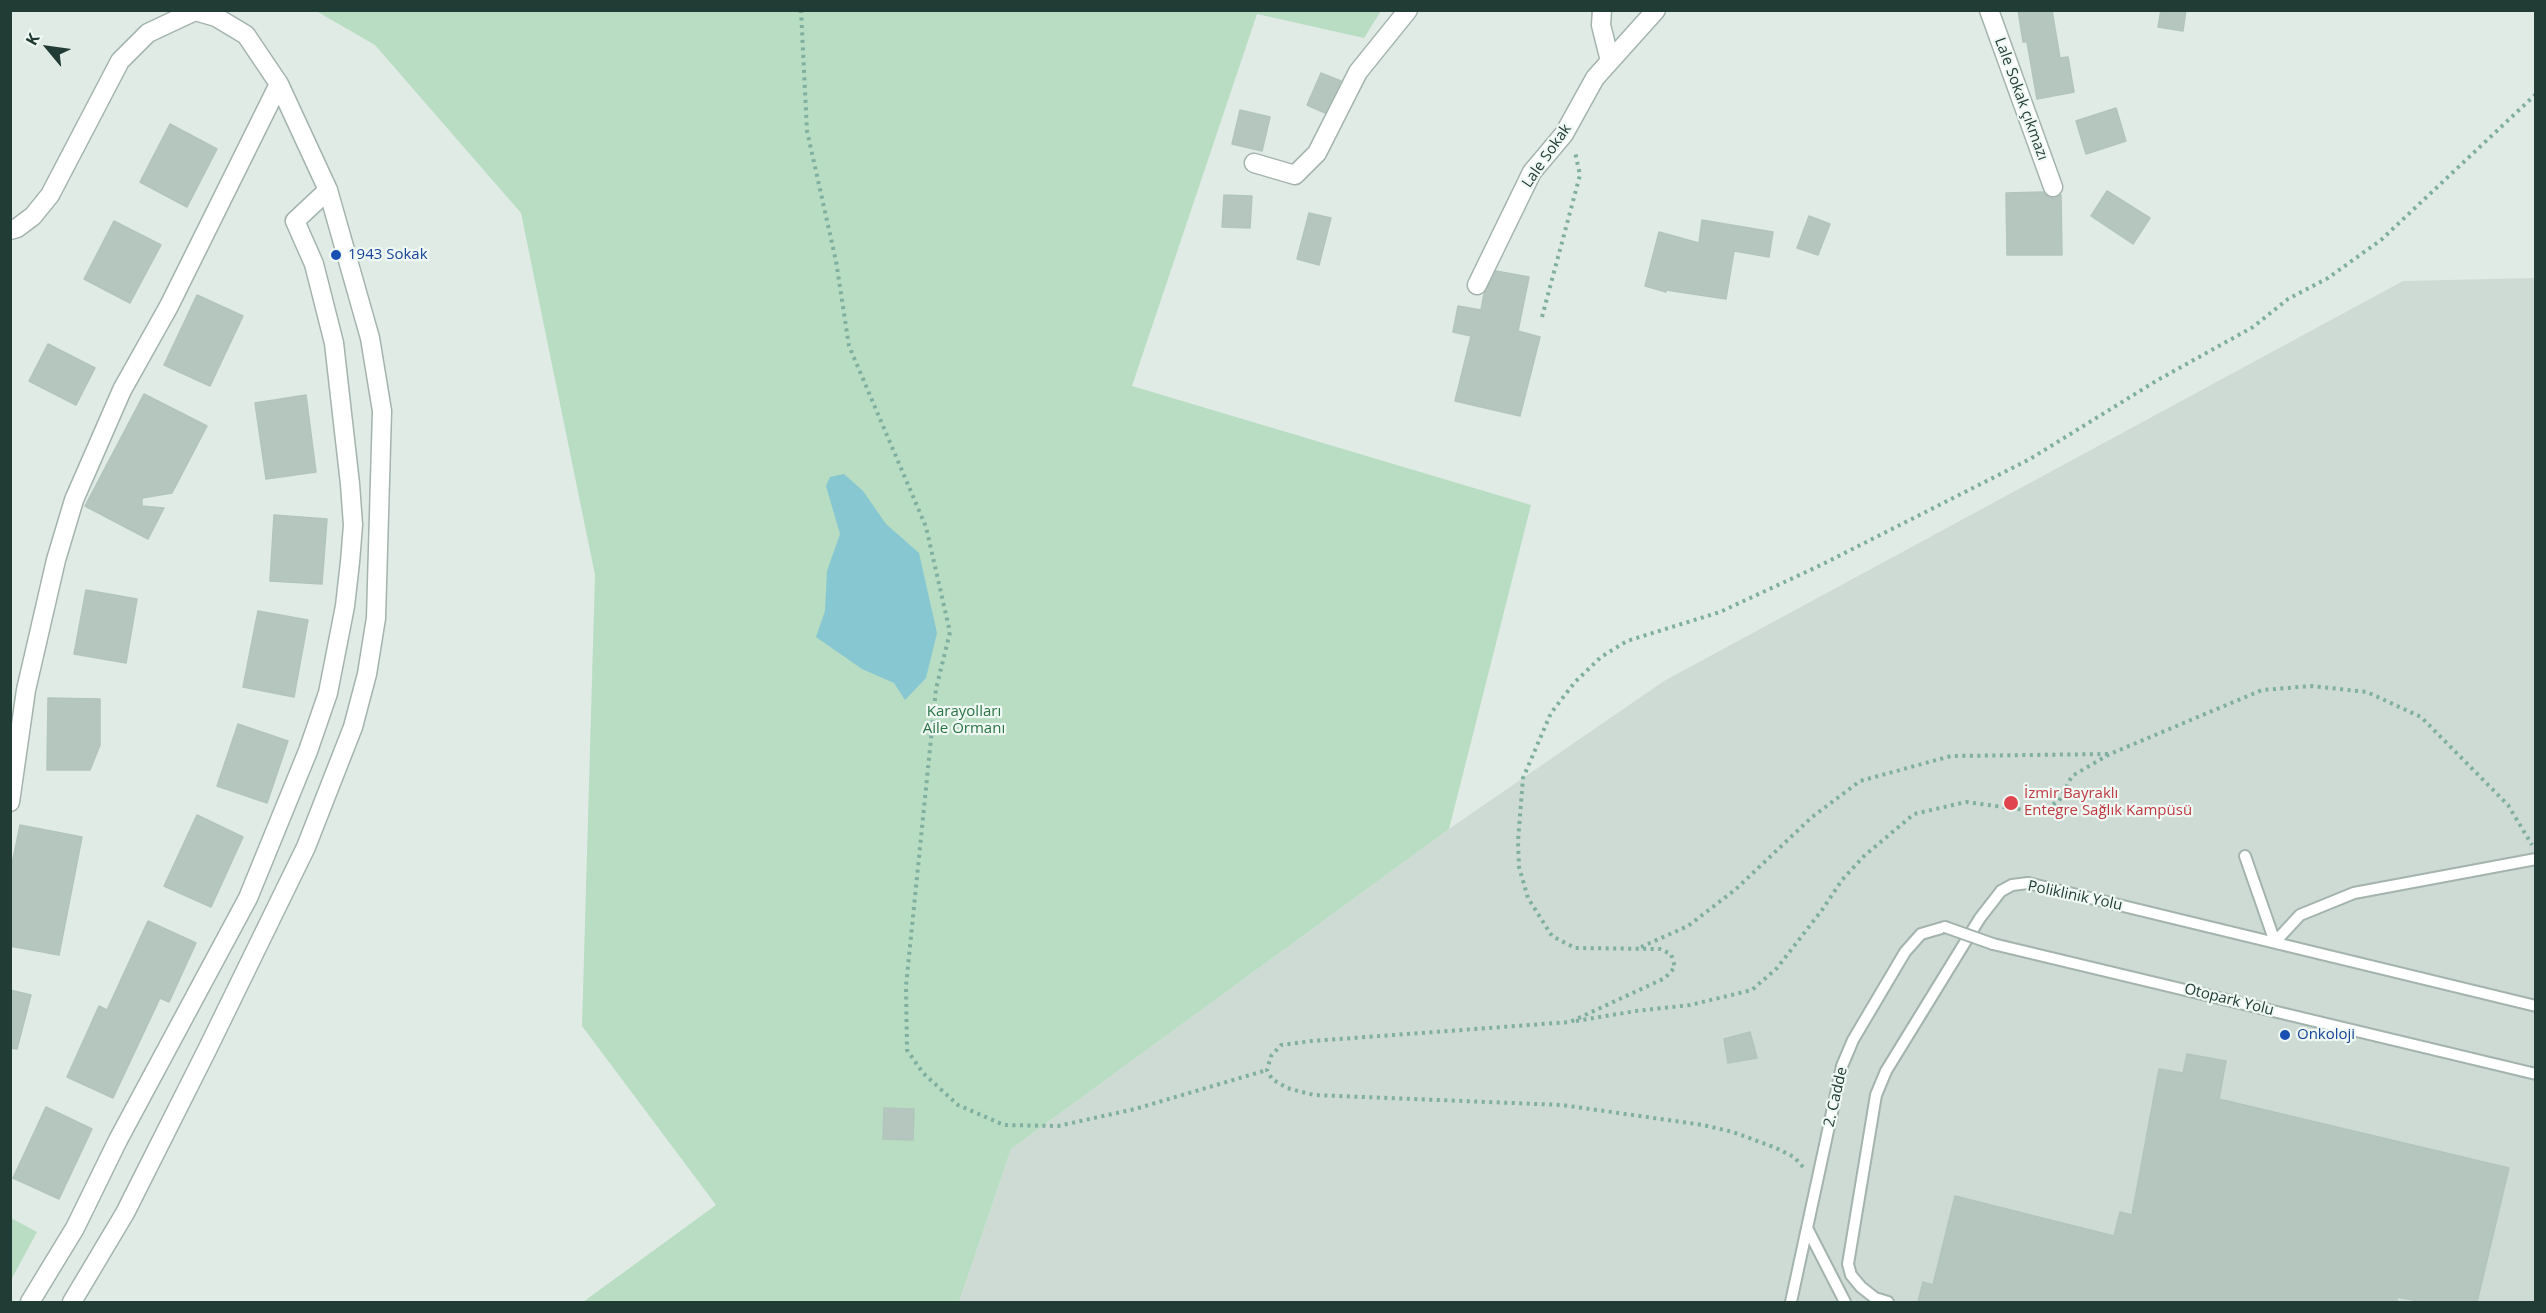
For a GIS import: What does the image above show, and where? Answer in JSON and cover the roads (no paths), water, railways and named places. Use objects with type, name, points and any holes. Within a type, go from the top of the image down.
[{"type":"street","points":[[10,230],[17,228],[33,216],[50,195],[120,61],[148,33],[195,10],[216,17],[246,34],[279,84],[328,190],[370,338],[382,411],[376,618],[367,675],[352,727],[306,847],[130,1203],[72,1302]]},
{"type":"street","points":[[1254,162],[1295,174],[1317,153],[1358,72],[1408,10]]},
{"type":"street","points":[[1602,10],[1602,24],[1610,61]]},
{"type":"street","name":"Lale Sokak","points":[[1477,285],[1532,172],[1564,134],[1594,78],[1656,10]]},
{"type":"street","name":"Lale Sokak çıkmazı","points":[[1989,10],[2053,187]]},
{"type":"street","points":[[10,802],[26,690],[56,560],[74,500],[122,390],[169,306],[279,84]]},
{"type":"street","points":[[30,1302],[75,1228],[118,1140],[248,898],[308,751],[328,693],[345,606],[353,525],[352,505],[334,344],[314,264],[295,221],[328,190]]},
{"type":"lane","points":[[2245,856],[2275,942],[2300,915],[2354,893],[2535,859]]},
{"type":"lane","name":"Poliklinik Yolu","points":[[1888,1302],[1875,1298],[1861,1287],[1851,1275],[1848,1264],[1876,1095],[1899,1051],[1980,918],[2001,891],[2012,885],[2028,883],[2535,1006]]},
{"type":"lane","name":"Otopark Yolu","points":[[1945,927],[1993,944],[2535,1074]]},
{"type":"lane","name":"2. Cadde","points":[[1791,1302],[1842,1066],[1853,1040],[1905,952],[1922,934],[1945,927]]},
{"type":"lane","points":[[1807,1228],[1845,1302]]},
{"type":"water","points":[[844,474],[863,491],[886,524],[919,553],[937,633],[926,678],[905,700],[894,683],[862,669],[816,637],[825,611],[827,571],[840,534],[826,486],[830,477]]},
{"type":"place","name":"1943 Sokak","points":[[336,255]]},
{"type":"place","name":"İzmir Bayraklı Entegre Sağlık Kampüsü","points":[[2011,803]]},
{"type":"place","name":"Onkoloji","points":[[2285,1035]]},
{"type":"park label","name":"Karayolları Aile Ormanı","points":[[964,720]]}]
